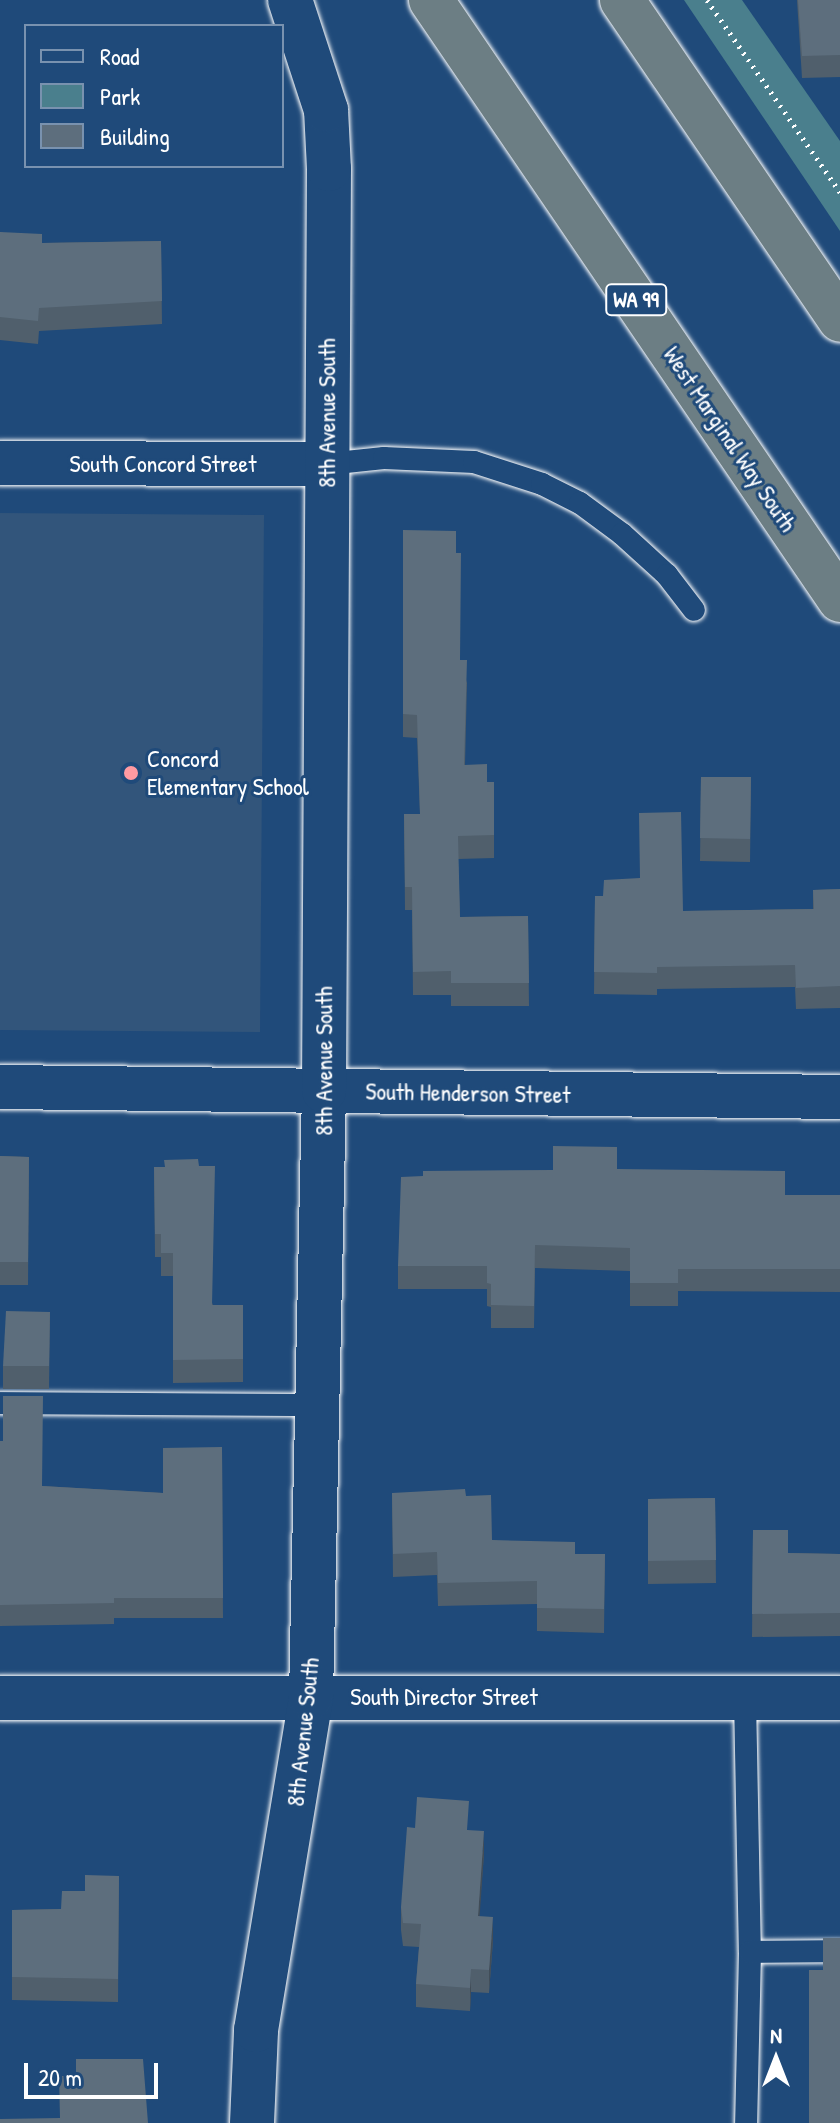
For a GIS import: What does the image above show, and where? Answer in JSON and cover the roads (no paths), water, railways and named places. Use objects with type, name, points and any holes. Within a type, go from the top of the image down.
[{"type":"highway","name":"West Marginal Way South","points":[[431,0],[840,600]]},
{"type":"highway","points":[[622,0],[840,320]]},
{"type":"street","name":"8th Avenue South","points":[[252,2123],[256,2030],[311,1697],[324,1091],[326,110],[290,0]]},
{"type":"street","name":"South Concord Street","points":[[0,463],[327,464]]},
{"type":"street","name":"South Henderson Street","points":[[0,1087],[840,1097]]},
{"type":"street","name":"South Director Street","points":[[0,1698],[840,1698]]},
{"type":"lane","points":[[327,464],[384,458],[474,462],[542,484],[580,503],[622,534],[667,575],[694,610]]},
{"type":"lane","points":[[0,1403],[318,1405]]},
{"type":"lane","points":[[745,1698],[750,1952],[746,2123]]},
{"type":"lane","points":[[750,1952],[840,1951]]},
{"type":"place","name":"Concord Elementary School","points":[[131,773]]}]
